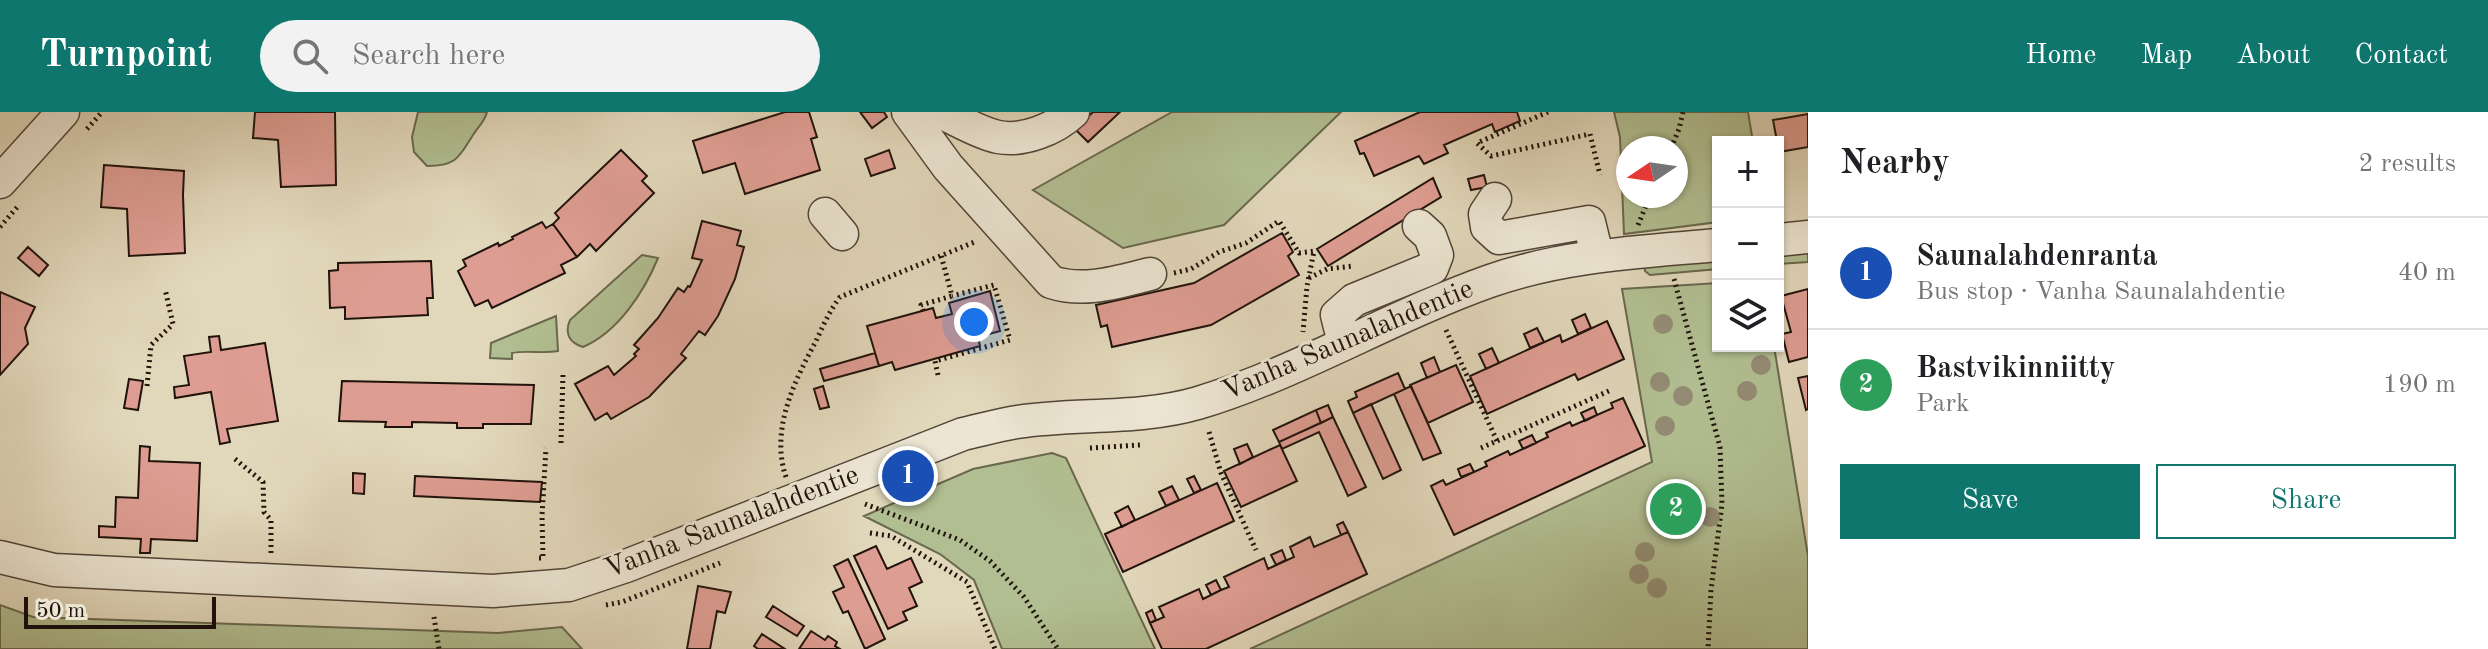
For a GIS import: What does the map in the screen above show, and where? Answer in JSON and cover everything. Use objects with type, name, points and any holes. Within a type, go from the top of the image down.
[{"type":"street","points":[[0,182],[63,112]]},
{"type":"street","points":[[908,112],[948,167],[1051,282],[1068,287],[1095,286],[1150,274]]},
{"type":"street","points":[[940,112],[998,137],[1028,136],[1065,120],[1073,112]]},
{"type":"street","points":[[1495,199],[1485,214],[1487,227],[1499,238],[1589,222],[1597,255]]},
{"type":"street","points":[[1344,343],[1337,315],[1354,300],[1432,268],[1437,255],[1430,236],[1419,226]]},
{"type":"street","points":[[1784,239],[1808,237]]},
{"type":"street","name":"Vanha Saunalahdentie","points":[[0,557],[54,570],[353,585],[493,591],[569,585],[626,566],[963,434],[1017,422],[1154,412],[1197,403],[1242,388],[1434,302],[1492,280],[1597,255],[1712,245]]},
{"type":"path","points":[[1548,112],[1477,143],[1491,156],[1590,134],[1600,175]]},
{"type":"path","points":[[1676,136],[1683,112]]},
{"type":"path","points":[[1634,236],[1645,208]]},
{"type":"path","points":[[1150,274],[1157,277],[1191,269],[1219,252],[1246,243],[1279,221],[1299,253],[1314,251],[1304,321]]},
{"type":"path","points":[[788,483],[780,448],[785,414],[791,392],[835,304],[846,293],[960,247]]},
{"type":"path","points":[[941,255],[952,296]]},
{"type":"path","points":[[1308,278],[1327,269],[1353,266]]},
{"type":"path","points":[[1674,279],[1720,447],[1723,478],[1708,649]]},
{"type":"path","points":[[923,311],[921,305],[994,285],[1010,340],[935,361],[938,375]]},
{"type":"path","points":[[147,386],[151,345],[173,324],[165,289]]},
{"type":"path","points":[[1446,330],[1497,441]]},
{"type":"path","points":[[561,443],[563,373]]},
{"type":"path","points":[[1481,448],[1611,390]]},
{"type":"path","points":[[1209,432],[1221,473],[1256,550]]},
{"type":"path","points":[[533,558],[543,558],[546,448]]},
{"type":"path","points":[[235,459],[263,482],[264,512],[271,520],[270,559]]},
{"type":"path","points":[[865,504],[960,540],[990,561],[1024,597],[1058,649]]},
{"type":"path","points":[[870,533],[891,536],[967,582],[995,649]]},
{"type":"path","points":[[434,617],[439,649]]},
{"type":"green space","points":[[418,112],[487,112],[456,159],[427,166],[414,152],[412,137]]},
{"type":"green space","points":[[1172,112],[1341,112],[1224,225],[1123,248],[1033,190]]},
{"type":"green space","points":[[1614,112],[1748,112],[1752,136],[1712,136],[1712,223],[1624,234],[1623,208],[1688,208],[1688,136],[1620,136]]},
{"type":"green space","points":[[1808,249],[1808,262],[1784,264],[1784,251]]},
{"type":"green space","points":[[642,255],[658,258],[628,310],[596,340],[583,347],[575,343],[568,334],[570,320]]},
{"type":"green space","points":[[1712,256],[1712,270],[1650,275],[1645,271],[1644,262]]},
{"type":"green space","points":[[1712,283],[1712,352],[1775,352],[1808,556],[1808,649],[1250,649],[1652,462],[1622,289]]},
{"type":"green space","points":[[556,316],[558,351],[512,353],[512,359],[490,358],[491,343]]},
{"type":"green space","points":[[1052,453],[1066,458],[1155,649],[1002,649],[974,580],[940,554],[864,516],[973,469]]},
{"type":"green space","points":[[0,605],[33,617],[498,633],[562,627],[582,649],[0,649]]},
{"type":"building","points":[[255,112],[335,112],[336,185],[281,187],[278,140],[253,138]]},
{"type":"building","points":[[785,112],[809,112],[817,137],[811,139],[820,170],[745,194],[735,163],[703,173],[693,141]]},
{"type":"building","points":[[860,112],[884,112],[887,117],[872,128]]},
{"type":"building","points":[[1093,112],[1120,112],[1088,142],[1075,129]]},
{"type":"building","points":[[1420,112],[1517,112],[1520,121],[1495,132],[1492,124],[1444,145],[1448,153],[1424,164],[1419,156],[1374,176],[1355,141]]},
{"type":"building","points":[[1808,114],[1808,147],[1784,151],[1784,136],[1776,136],[1773,120]]},
{"type":"building","points":[[621,150],[647,176],[642,181],[654,193],[596,251],[590,244],[577,257],[553,224],[559,218],[555,213]]},
{"type":"building","points":[[889,150],[895,168],[871,176],[865,159]]},
{"type":"building","points":[[104,165],[184,171],[185,253],[129,256],[127,209],[101,207]]},
{"type":"building","points":[[1484,175],[1487,187],[1471,190],[1468,179]]},
{"type":"building","points":[[1433,178],[1441,197],[1328,266],[1317,249]]},
{"type":"building","points":[[702,221],[741,231],[737,245],[744,247],[735,279],[718,316],[705,335],[699,331],[681,354],[686,358],[649,397],[611,419],[607,413],[595,420],[575,384],[608,366],[614,375],[636,356],[634,354],[639,349],[634,345],[658,318],[678,288],[684,292],[690,287],[702,260],[692,258]]},
{"type":"building","points":[[542,222],[546,228],[553,224],[577,257],[561,265],[565,273],[492,308],[488,300],[475,306],[458,271],[466,266],[463,260],[498,243],[499,246]]},
{"type":"building","points":[[1282,233],[1293,252],[1288,256],[1299,275],[1211,325],[1112,347],[1107,325],[1101,327],[1096,305],[1194,283]]},
{"type":"building","points":[[28,247],[48,265],[39,276],[18,258]]},
{"type":"building","points":[[431,261],[433,298],[427,298],[428,315],[345,319],[345,307],[330,308],[329,271],[338,270],[338,263]]},
{"type":"building","points":[[1808,289],[1808,357],[1789,362],[1784,334],[1791,332],[1784,295]]},
{"type":"building","points":[[990,291],[1000,331],[978,337],[980,346],[895,370],[892,362],[879,366],[867,326],[933,308],[936,318],[952,314],[949,303]]},
{"type":"building","points":[[0,292],[35,307],[25,328],[28,344],[0,375]]},
{"type":"building","points":[[1585,314],[1591,328],[1578,334],[1572,320]]},
{"type":"building","points":[[1607,321],[1624,359],[1578,380],[1575,374],[1487,414],[1470,376],[1560,335],[1562,342]]},
{"type":"building","points":[[1537,328],[1544,342],[1530,348],[1524,334]]},
{"type":"building","points":[[219,336],[221,350],[265,343],[278,421],[227,429],[230,442],[220,444],[211,392],[175,398],[174,387],[189,385],[184,356],[211,352],[209,337]]},
{"type":"building","points":[[1492,348],[1499,363],[1486,369],[1479,354]]},
{"type":"building","points":[[875,353],[879,366],[824,381],[820,369]]},
{"type":"building","points":[[1434,357],[1440,372],[1427,378],[1421,363]]},
{"type":"building","points":[[1456,365],[1473,402],[1428,423],[1410,385]]},
{"type":"building","points":[[1398,373],[1405,389],[1353,413],[1348,401],[1357,397],[1355,392]]},
{"type":"building","points":[[1808,376],[1808,409],[1806,410],[1798,378]]},
{"type":"building","points":[[129,379],[143,381],[138,410],[124,408]]},
{"type":"building","points":[[342,381],[534,385],[531,424],[483,424],[483,428],[457,428],[457,423],[412,422],[412,427],[385,427],[386,422],[339,421]]},
{"type":"building","points":[[823,386],[829,407],[820,409],[814,389]]},
{"type":"building","points":[[1411,386],[1441,453],[1423,460],[1394,394]]},
{"type":"building","points":[[1623,398],[1645,446],[1454,535],[1431,486],[1443,480],[1446,485],[1487,466],[1485,462],[1508,451],[1510,455],[1548,437],[1546,433],[1570,422],[1572,426],[1613,408],[1611,403]]},
{"type":"building","points":[[1371,404],[1401,470],[1383,479],[1353,413]]},
{"type":"building","points":[[1328,405],[1333,417],[1321,423],[1316,410]]},
{"type":"building","points":[[1594,407],[1597,415],[1585,421],[1581,413]]},
{"type":"building","points":[[1316,410],[1321,423],[1279,442],[1273,430]]},
{"type":"building","points":[[1333,417],[1366,487],[1348,496],[1319,432],[1282,449],[1279,442]]},
{"type":"building","points":[[1532,435],[1536,443],[1523,449],[1519,441]]},
{"type":"building","points":[[1247,444],[1253,457],[1240,464],[1234,449]]},
{"type":"building","points":[[1280,445],[1297,481],[1241,507],[1224,471]]},
{"type":"building","points":[[140,446],[150,447],[149,461],[200,463],[197,541],[151,539],[150,553],[140,553],[141,539],[99,537],[99,526],[115,527],[116,497],[138,498]]},
{"type":"building","points":[[1470,464],[1474,472],[1461,477],[1458,469]]},
{"type":"building","points":[[353,473],[365,474],[364,494],[353,493]]},
{"type":"building","points":[[415,476],[542,482],[540,502],[414,496]]},
{"type":"building","points":[[1194,476],[1201,490],[1194,493],[1187,479]]},
{"type":"building","points":[[1217,483],[1234,521],[1123,572],[1105,534]]},
{"type":"building","points":[[1172,486],[1179,500],[1166,506],[1159,492]]},
{"type":"building","points":[[919,488],[921,493],[907,499],[904,495]]},
{"type":"building","points":[[1128,506],[1135,520],[1122,527],[1115,513]]},
{"type":"building","points":[[1343,522],[1348,532],[1341,535],[1337,525]]},
{"type":"building","points":[[1348,532],[1367,574],[1206,649],[1162,649],[1150,623],[1164,617],[1159,607],[1199,589],[1203,599],[1229,587],[1224,577],[1264,558],[1268,569],[1294,557],[1290,547],[1310,537],[1314,547]]},
{"type":"building","points":[[876,546],[887,569],[911,558],[922,582],[909,588],[917,606],[903,612],[907,620],[888,629],[854,556]]},
{"type":"building","points":[[1282,550],[1286,560],[1276,565],[1271,555]]},
{"type":"building","points":[[848,559],[885,639],[865,649],[848,611],[843,613],[833,592],[844,587],[834,566]]},
{"type":"building","points":[[1216,580],[1221,590],[1211,595],[1206,585]]},
{"type":"building","points":[[698,586],[731,592],[725,613],[717,611],[710,649],[687,649]]},
{"type":"building","points":[[773,606],[804,626],[797,636],[766,617]]},
{"type":"building","points":[[1152,610],[1156,620],[1150,623],[1146,613]]},
{"type":"building","points":[[811,631],[825,640],[828,636],[837,642],[835,646],[840,649],[799,649]]},
{"type":"building","points":[[762,634],[785,649],[758,649],[754,646]]},
{"type":"place","name":"Saunalahdenranta","points":[[908,476]]},
{"type":"place","name":"Bastvikinniitty","points":[[1676,509]]}]
